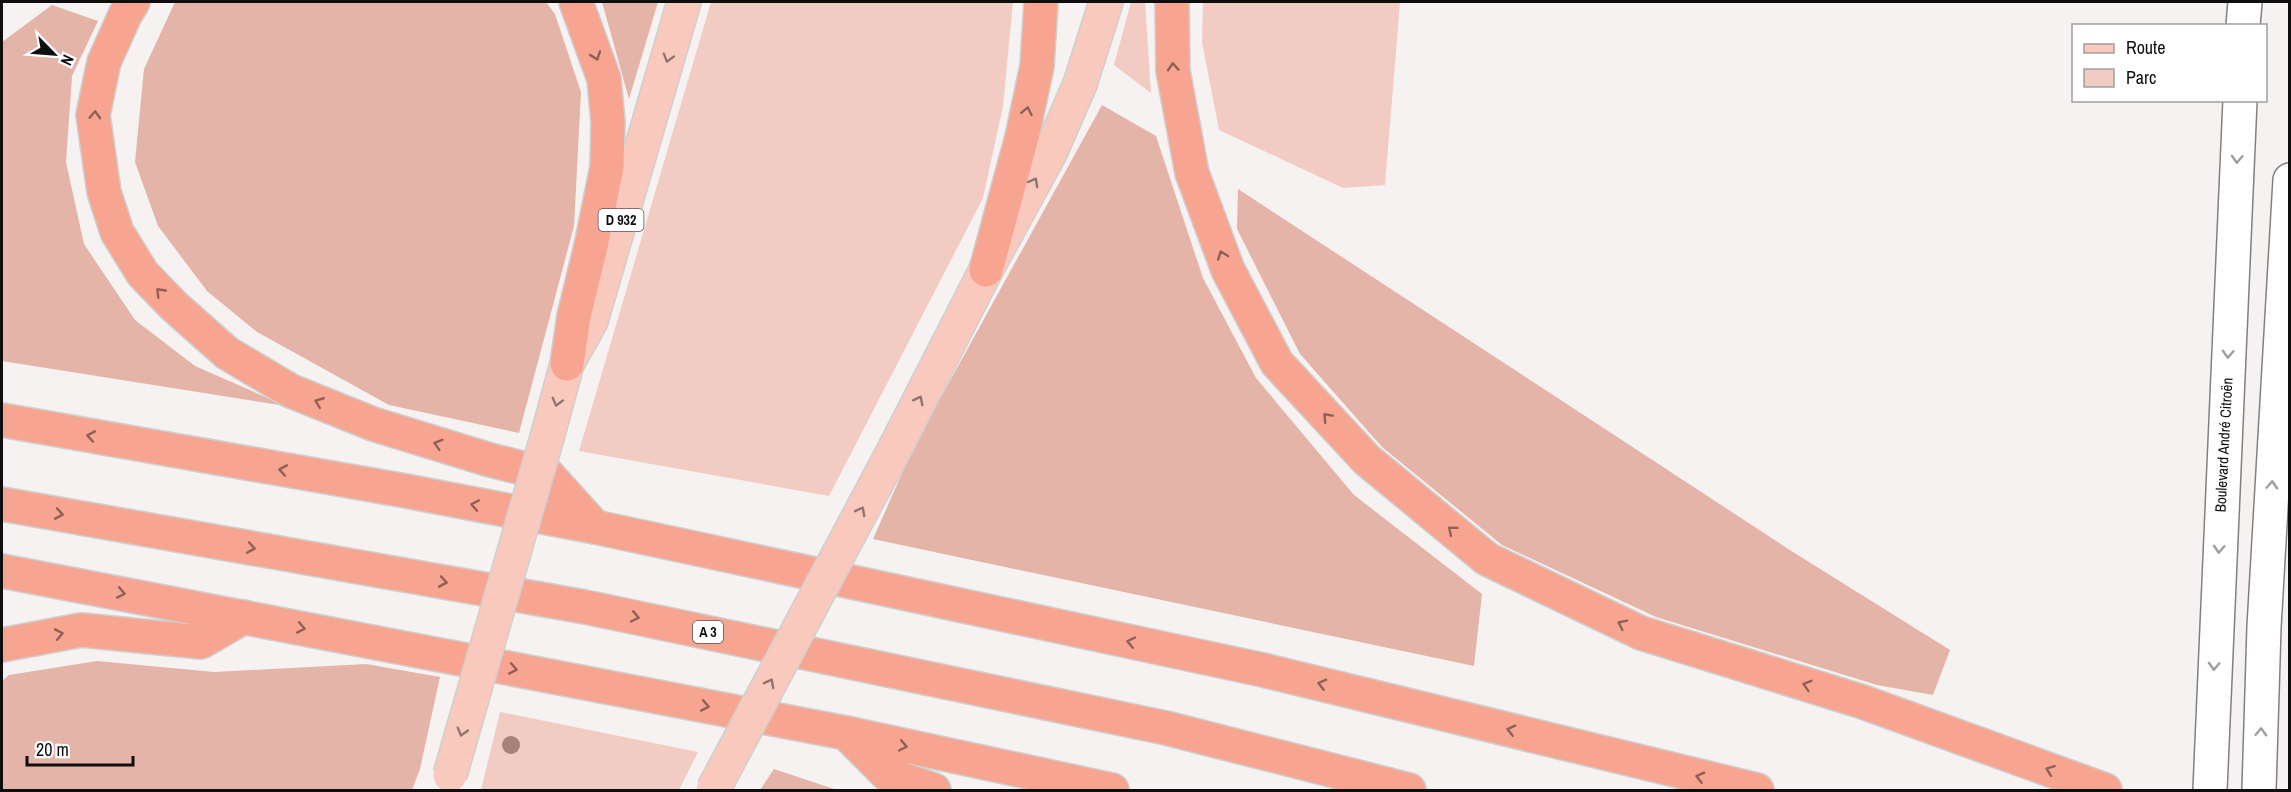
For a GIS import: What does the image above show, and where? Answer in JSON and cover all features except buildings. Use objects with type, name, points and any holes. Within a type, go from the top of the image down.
[{"type":"highway","points":[[133,2],[104,62],[93,115],[104,192],[117,232],[143,274],[174,306],[227,352],[291,391],[374,424],[490,460],[547,474],[595,528]]},
{"type":"highway","points":[[567,364],[574,316],[607,167],[608,122],[604,79],[576,2]]},
{"type":"highway","points":[[986,270],[1022,137],[1037,66],[1041,2]]},
{"type":"highway","points":[[1172,2],[1173,71],[1192,173],[1228,270],[1277,363],[1367,460],[1487,559],[1641,633],[1863,702],[2105,790]]},
{"type":"highway","points":[[2,420],[383,487],[595,528],[1263,670],[1757,790]]},
{"type":"highway","name":"A 3","points":[[2,504],[585,607],[1166,728],[1409,790]]},
{"type":"highway","points":[[2,571],[846,733],[1112,790]]},
{"type":"highway","points":[[2,645],[81,630],[201,642],[244,617]]},
{"type":"highway","points":[[846,733],[887,774],[934,790]]},
{"type":"main road","name":"D 932","points":[[447,783],[567,364],[591,321],[684,2]]},
{"type":"main road","points":[[713,790],[986,270],[1050,153],[1080,84],[1107,2]]},
{"type":"main road","points":[[2244,24],[2245,2]]},
{"type":"main road","name":"Boulevard André Citroën","points":[[2210,790],[2240,102]]},
{"type":"main road","points":[[2259,790],[2264,627],[2289,180]]},
{"type":"green space","points":[[711,2],[1013,2],[1003,106],[983,198],[829,496],[579,451]]},
{"type":"green space","points":[[1131,2],[1145,2],[1151,93],[1114,65]]},
{"type":"green space","points":[[1203,2],[1400,2],[1385,185],[1343,188],[1219,130],[1202,42]]},
{"type":"green space","points":[[500,712],[698,752],[679,790],[481,790]]},
{"type":"shaded area","points":[[175,2],[546,2],[555,14],[581,92],[574,226],[519,433],[389,405],[257,332],[207,291],[158,226],[135,162],[144,69]]},
{"type":"shaded area","points":[[602,2],[658,2],[629,99]]},
{"type":"shaded area","points":[[52,5],[98,21],[72,76],[66,162],[84,244],[135,320],[195,366],[286,406],[2,361],[2,42]]},
{"type":"shaded area","points":[[1102,105],[1156,136],[1203,278],[1256,378],[1354,495],[1482,594],[1474,666],[873,539],[914,446]]},
{"type":"shaded area","points":[[1238,189],[1793,552],[1950,650],[1933,695],[1877,685],[1656,617],[1502,545],[1382,447],[1300,354],[1237,229]]},
{"type":"shaded area","points":[[97,661],[214,672],[366,664],[440,677],[420,769],[412,790],[2,790],[2,681],[9,675]]},
{"type":"shaded area","points":[[774,769],[837,790],[760,790]]}]
